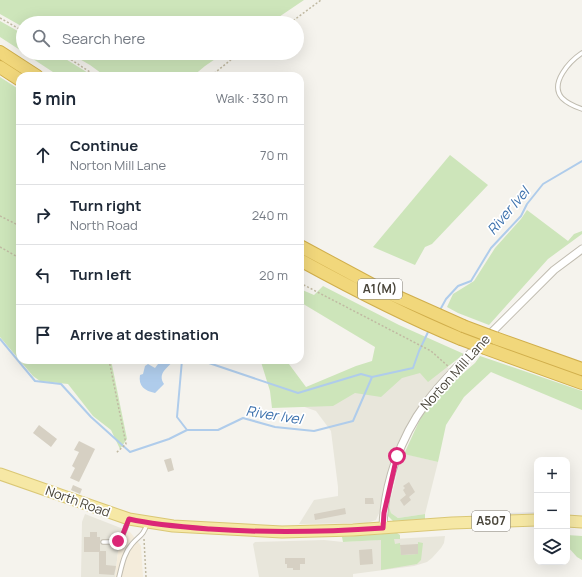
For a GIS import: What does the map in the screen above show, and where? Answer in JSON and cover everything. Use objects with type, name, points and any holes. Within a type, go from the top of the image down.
[{"type":"highway","points":[[0,52],[31,72]]},
{"type":"highway","points":[[0,67],[16,77]]},
{"type":"highway","name":"A1(M)","points":[[304,248],[380,288],[463,326],[582,369]]},
{"type":"highway","name":"A1(M)","points":[[304,262],[372,299],[416,320],[461,339],[582,383]]},
{"type":"main road","name":"North Road","points":[[0,474],[129,519],[173,526],[282,532],[534,520]]},
{"type":"main road","points":[[570,521],[582,522]]},
{"type":"street","name":"Norton Mill Lane","points":[[383,528],[384,513],[397,456],[426,402],[453,371],[542,281],[582,249]]},
{"type":"lane","points":[[582,53],[568,66],[563,73],[559,84],[559,90],[563,99],[582,109]]},
{"type":"lane","points":[[103,542],[113,543],[121,538],[129,519]]},
{"type":"lane","points":[[120,577],[126,554],[132,545],[144,534],[147,523]]},
{"type":"path","points":[[299,16],[321,0]]},
{"type":"path","points":[[0,18],[16,27]]},
{"type":"path","points":[[71,60],[90,72]]},
{"type":"path","points":[[216,72],[231,60]]},
{"type":"path","points":[[0,216],[16,224]]},
{"type":"path","points":[[0,247],[16,256]]},
{"type":"path","points":[[304,285],[431,352],[453,371]]},
{"type":"path","points":[[110,364],[126,444],[116,453]]},
{"type":"path","points":[[144,534],[146,577]]},
{"type":"shaded area","points":[[420,358],[449,368],[421,404],[404,430],[394,452],[390,453],[388,457],[391,460],[380,511],[376,520],[367,523],[299,524],[314,500],[338,496],[338,487],[331,431],[316,411],[296,404]]},
{"type":"shaded area","points":[[402,453],[438,462],[425,514],[398,518],[391,513],[389,506]]},
{"type":"shaded area","points":[[534,512],[534,515],[471,517],[476,514]]},
{"type":"shaded area","points":[[85,514],[126,530],[118,552],[115,577],[81,577],[82,522]]},
{"type":"shaded area","points":[[126,530],[130,532],[141,546],[143,577],[115,577],[118,552]]},
{"type":"shaded area","points":[[445,536],[444,543],[441,548],[427,562],[414,566],[353,574],[353,577],[259,577],[253,544],[255,542],[324,540],[343,542]]},
{"type":"green space","points":[[0,0],[304,0],[280,16],[16,16],[16,23],[0,14]]},
{"type":"green space","points":[[0,21],[16,30],[16,47],[0,37]]},
{"type":"green space","points":[[35,60],[67,60],[87,72],[53,72]]},
{"type":"green space","points":[[81,60],[214,60],[198,72],[100,72]]},
{"type":"green space","points":[[0,77],[16,87],[16,356],[0,337]]},
{"type":"green space","points":[[450,155],[488,185],[432,244],[425,247],[415,265],[373,247]]},
{"type":"green space","points":[[527,210],[568,241],[574,234],[582,231],[582,234],[548,259],[489,325],[447,307],[453,294],[474,281],[495,248],[521,219]]},
{"type":"green space","points":[[323,286],[399,325],[464,354],[428,382],[420,373],[402,378],[381,397],[355,393],[333,406],[272,408],[270,391],[262,364],[289,364],[306,387],[356,366],[372,361],[375,347],[304,304],[304,291],[314,295]]},
{"type":"green space","points":[[480,356],[582,391],[582,410],[491,372],[464,397],[446,425],[438,462],[404,454],[429,403],[475,363]]},
{"type":"green space","points":[[23,364],[112,364],[127,439],[120,449],[111,430],[93,416],[68,384],[40,381],[33,376]]},
{"type":"green space","points":[[389,506],[391,513],[398,518],[425,514],[425,519],[393,521],[387,515]]},
{"type":"green space","points":[[397,533],[400,535],[400,539],[394,539],[395,544],[400,543],[401,555],[418,554],[418,542],[423,543],[421,560],[417,564],[381,570],[381,540],[343,542],[342,537]]},
{"type":"green space","points":[[570,535],[582,536],[582,560],[570,549]]},
{"type":"water","points":[[148,364],[155,368],[158,364],[170,364],[162,374],[164,384],[155,393],[148,391],[141,385],[140,375],[143,374],[145,366]]},
{"type":"building","points":[[39,425],[57,439],[51,447],[33,433]]},
{"type":"building","points":[[79,441],[95,449],[79,482],[70,478],[75,468],[72,466],[79,452],[74,450]]},
{"type":"building","points":[[171,458],[174,470],[168,472],[164,460]]},
{"type":"building","points":[[409,482],[415,492],[409,497],[411,500],[404,506],[400,500],[406,495],[403,490],[405,488],[403,486]]},
{"type":"building","points":[[73,485],[82,489],[80,494],[71,490]]},
{"type":"building","points":[[365,498],[373,498],[374,504],[365,504]]},
{"type":"building","points":[[345,508],[346,514],[315,520],[314,514]]},
{"type":"building","points":[[90,532],[97,532],[97,537],[100,537],[100,551],[106,551],[106,565],[116,566],[114,575],[99,574],[99,552],[84,552],[84,537],[90,537]]},
{"type":"building","points":[[418,544],[418,554],[401,555],[400,545]]},
{"type":"building","points":[[372,549],[373,564],[360,565],[359,550]]},
{"type":"building","points":[[285,558],[305,558],[305,564],[300,564],[300,570],[293,570],[293,568],[287,568]]},
{"type":"waterway","name":"River Ivel","points":[[440,310],[446,299],[458,286],[471,281],[491,248],[521,216],[527,204],[543,184],[582,161]]},
{"type":"waterway","name":"River Ivel","points":[[21,364],[35,381],[61,384],[91,417],[130,452],[169,439],[187,430],[218,430],[243,418],[275,427],[314,431],[353,421],[372,377],[413,368],[429,330]]},
{"type":"waterway","name":"River Ivel","points":[[0,339],[16,358]]},
{"type":"waterway","points":[[182,364],[177,417],[187,430]]},
{"type":"waterway","points":[[212,364],[298,393],[361,374],[372,377]]},
{"type":"route","points":[[118,541],[123,534],[129,519],[162,525],[244,531],[337,531],[383,528],[384,513],[397,456]]}]
